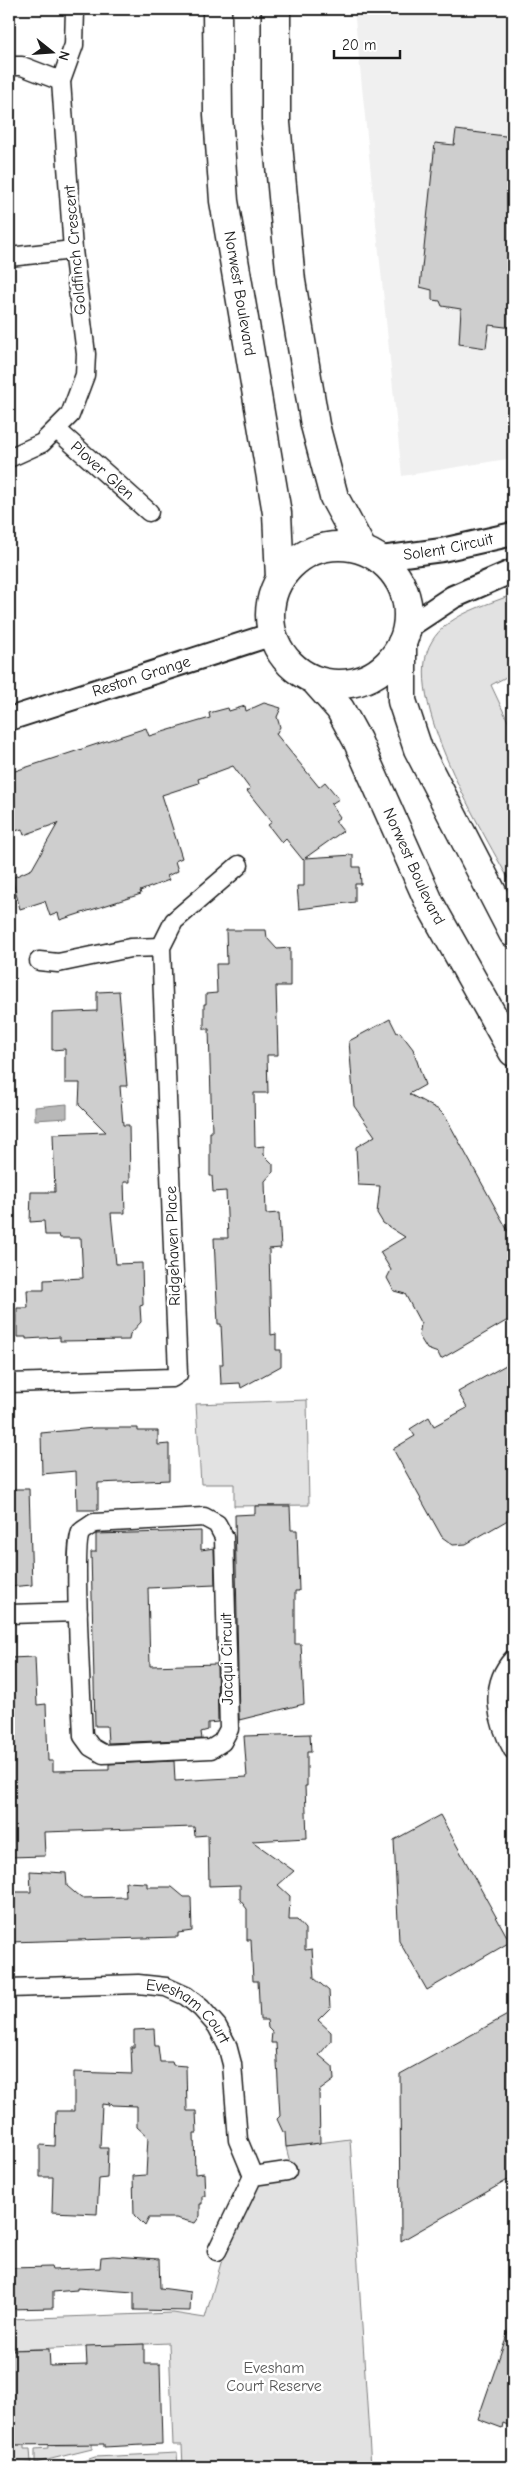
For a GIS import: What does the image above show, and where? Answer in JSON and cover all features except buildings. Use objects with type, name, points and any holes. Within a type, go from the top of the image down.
[{"type":"main road","name":"Norwest Boulevard","points":[[217,9],[218,115],[224,201],[277,513],[280,578]]},
{"type":"main road","points":[[276,9],[276,123],[293,290],[315,425],[334,497],[371,553],[394,572],[404,588],[407,609],[404,636],[402,701],[409,726],[427,767],[513,933]]},
{"type":"main road","points":[[371,553],[339,547],[318,550],[293,564],[280,578],[270,610],[272,634],[282,656],[297,672],[316,682],[335,685],[358,682],[370,678],[389,663],[404,636]]},
{"type":"main road","name":"Norwest Boulevard","points":[[316,682],[340,709],[357,740],[430,904],[513,1052]]},
{"type":"street","name":"Goldfinch Crescent","points":[[9,458],[42,443],[57,430],[70,415],[85,375],[86,354],[73,250],[61,81],[74,45],[75,9]]},
{"type":"street","points":[[9,66],[22,66],[61,81]]},
{"type":"street","points":[[9,257],[73,250]]},
{"type":"street","name":"Plover Glen","points":[[57,430],[148,512]]},
{"type":"street","name":"Solent Circuit","points":[[371,553],[442,550],[513,534]]},
{"type":"street","points":[[404,636],[453,597],[513,571]]},
{"type":"street","name":"Reston Grange","points":[[9,718],[272,634]]},
{"type":"street","name":"Ridgehaven Place","points":[[9,1383],[172,1378],[178,1374],[161,947],[174,921],[239,865]]},
{"type":"street","points":[[39,962],[58,963],[130,948],[161,947]]},
{"type":"street","name":"Jacqui Circuit","points":[[204,1517],[217,1524],[224,1537],[229,1729],[222,1742],[211,1749],[103,1754],[91,1747],[83,1736],[78,1612],[78,1546],[81,1533],[94,1523],[204,1517]]},
{"type":"street","points":[[9,1614],[78,1612]]},
{"type":"street","points":[[513,1659],[500,1682],[497,1698],[498,1713],[513,1750]]},
{"type":"street","name":"Evesham Court","points":[[9,1988],[138,1984],[166,1987],[186,1996],[201,2008],[217,2026],[227,2044],[232,2064],[238,2140],[253,2176]]},
{"type":"street","points":[[217,2251],[253,2176],[287,2170]]},
{"type":"shaded area","points":[[354,9],[513,9],[513,458],[402,476]]},
{"type":"shaded area","points":[[67,1104],[67,1118],[35,1120],[35,1107]]},
{"type":"green space","points":[[506,597],[514,624],[515,639],[513,653],[508,676],[491,685],[513,732],[513,887],[484,835],[450,766],[436,729],[427,695],[425,665],[432,641],[446,625],[465,613]]},
{"type":"green space","points":[[307,1400],[309,1505],[234,1506],[234,1484],[201,1484],[196,1404]]},
{"type":"green space","name":"Evesham Court Reserve","points":[[350,2139],[371,2467],[183,2467],[182,2445],[173,2445],[169,2343],[9,2350],[9,2319],[173,2313],[205,2318],[223,2256],[246,2207],[260,2184],[294,2179],[286,2147]]},
{"type":"green space","points":[[77,2428],[93,2428],[92,2449],[35,2463],[35,2449],[48,2448],[47,2441],[54,2441],[55,2445],[78,2445]]},
{"type":"green space","points":[[9,2445],[24,2445],[24,2449],[30,2449],[31,2463],[9,2467]]},
{"type":"green space","points":[[177,2453],[178,2467],[81,2467],[80,2462],[95,2457]]}]
